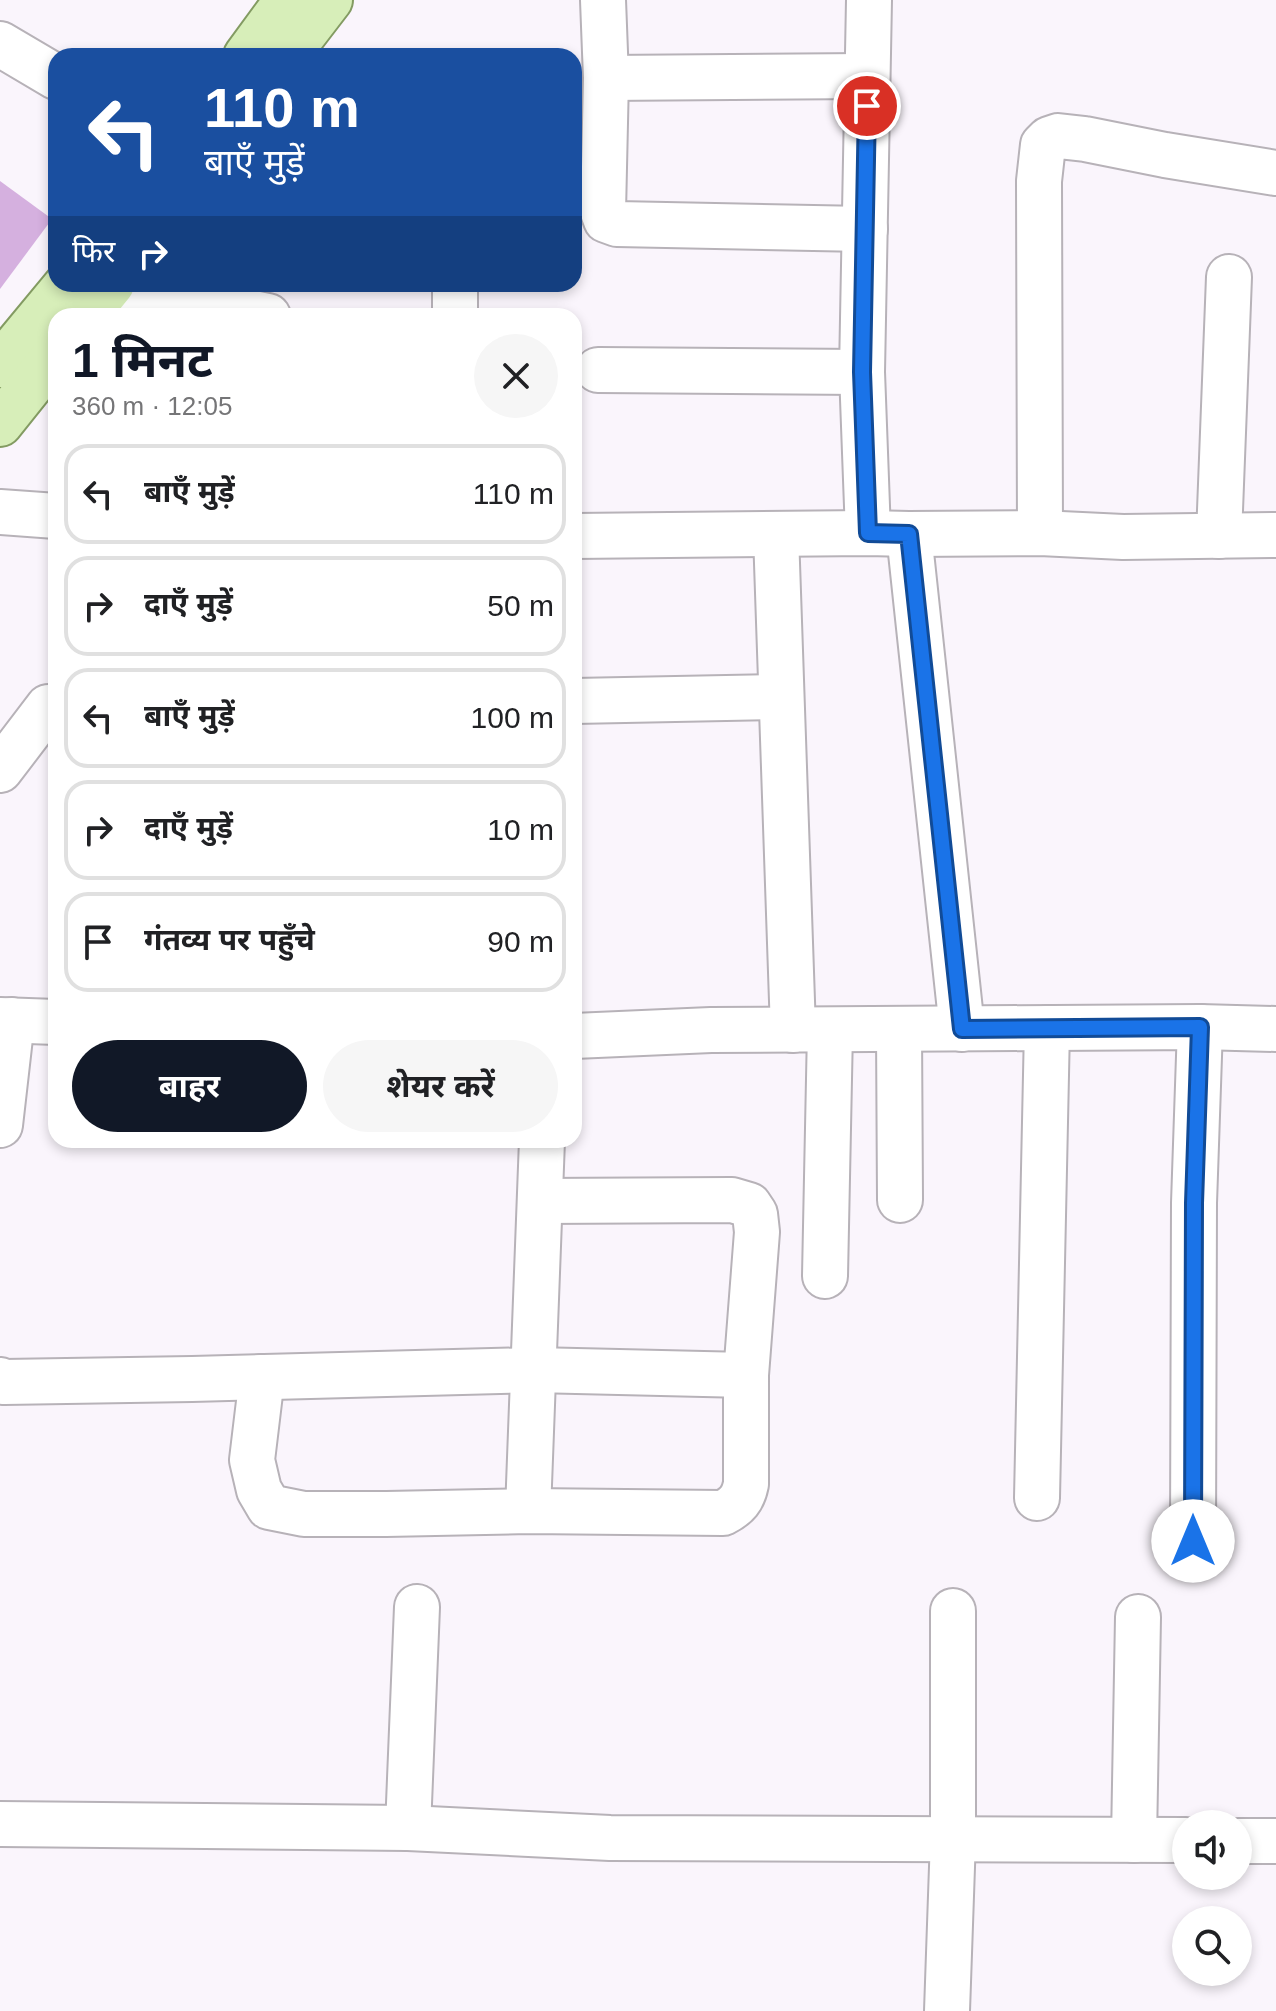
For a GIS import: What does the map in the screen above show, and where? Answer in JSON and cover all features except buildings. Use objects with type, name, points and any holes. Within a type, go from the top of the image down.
[{"type":"main road","points":[[252,48],[287,0]]},
{"type":"main road","points":[[293,48],[330,0]]},
{"type":"main road","points":[[0,365],[60,292]]},
{"type":"main road","points":[[92,308],[105,292]]},
{"type":"main road","points":[[0,424],[48,364]]},
{"type":"street","points":[[603,0],[606,78],[603,212],[606,220],[617,224],[865,229]]},
{"type":"street","points":[[869,0],[862,372],[962,1029]]},
{"type":"street","points":[[0,44],[48,72]]},
{"type":"street","points":[[606,78],[867,76]]},
{"type":"street","points":[[1040,533],[1039,181],[1043,145],[1058,136],[1085,139],[1276,173]]},
{"type":"street","points":[[1219,536],[1229,277]]},
{"type":"street","points":[[150,292],[229,308]]},
{"type":"street","points":[[598,370],[862,372]]},
{"type":"street","points":[[0,512],[48,515]]},
{"type":"street","points":[[776,534],[781,697],[811,1030],[825,1276]]},
{"type":"street","points":[[582,536],[1276,535]]},
{"type":"street","points":[[582,701],[781,697]]},
{"type":"street","points":[[0,770],[48,707]]},
{"type":"street","points":[[0,1125],[6,1020],[48,1022]]},
{"type":"street","points":[[1193,1541],[1194,1203],[1200,1027]]},
{"type":"street","points":[[1037,1498],[1047,1028]]},
{"type":"street","points":[[582,1036],[711,1030],[1276,1029]]},
{"type":"street","points":[[899,1030],[900,1200]]},
{"type":"street","points":[[528,1511],[542,1148]]},
{"type":"street","points":[[262,1377],[252,1460],[259,1490],[269,1507],[304,1514],[528,1511],[723,1513],[735,1506],[746,1484],[746,1375],[757,1232],[755,1214],[749,1205],[732,1200],[540,1201]]},
{"type":"street","points":[[0,1380],[534,1370],[746,1375]]},
{"type":"street","points":[[408,1828],[417,1607]]},
{"type":"street","points":[[947,2011],[953,1838],[953,1611]]},
{"type":"street","points":[[1134,1840],[1138,1617]]},
{"type":"street","points":[[0,1824],[408,1828],[610,1838],[1172,1840]]},
{"type":"street","points":[[1252,1841],[1276,1841]]},
{"type":"shaded area","points":[[0,181],[48,216],[48,224],[0,289]]},
{"type":"route","points":[[867,106],[862,372],[868,533],[909,534],[962,1029],[1200,1027],[1194,1203],[1193,1541]]}]
